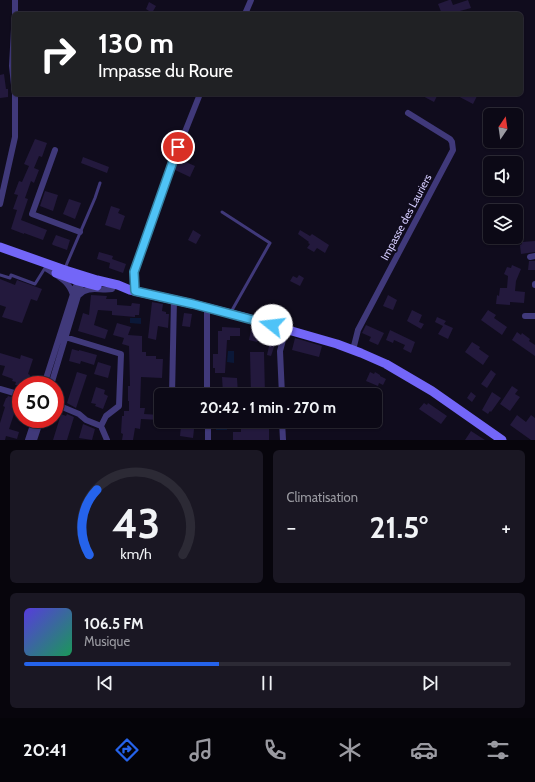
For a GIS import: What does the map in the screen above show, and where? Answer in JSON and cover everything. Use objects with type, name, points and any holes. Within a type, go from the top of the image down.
[{"type":"main road","points":[[0,247],[80,280],[207,307],[286,329],[353,350],[386,364],[432,391],[502,440]]},
{"type":"main road","points":[[47,267],[64,269],[113,287]]},
{"type":"street","points":[[15,0],[15,12]]},
{"type":"street","points":[[246,12],[252,0]]},
{"type":"street","points":[[0,204],[15,137],[15,96]]},
{"type":"street","points":[[133,291],[134,272],[178,147],[199,96]]},
{"type":"street","name":"Impasse des Lauriers","points":[[353,350],[358,330],[453,150],[450,139],[408,113]]},
{"type":"street","points":[[55,150],[32,214],[80,232]]},
{"type":"street","points":[[47,267],[67,283],[75,297]]},
{"type":"street","points":[[54,376],[80,280]]},
{"type":"street","points":[[47,376],[75,297],[83,290],[102,290],[113,287]]},
{"type":"street","points":[[172,388],[174,299]]},
{"type":"street","points":[[207,307],[208,388]]},
{"type":"street","points":[[525,316],[535,316]]},
{"type":"street","points":[[282,388],[280,351],[286,329]]},
{"type":"street","points":[[65,337],[121,354],[119,406],[106,416],[101,426]]},
{"type":"street","points":[[0,389],[12,392]]},
{"type":"street","points":[[64,408],[79,414],[86,420],[101,426],[107,440]]},
{"type":"street","points":[[28,440],[31,428]]},
{"type":"street","points":[[34,440],[38,428]]},
{"type":"street","points":[[208,428],[208,440]]},
{"type":"street","points":[[282,428],[283,440]]},
{"type":"lane","points":[[64,269],[100,183]]},
{"type":"lane","points":[[222,212],[270,243],[230,313]]},
{"type":"lane","points":[[0,274],[10,278],[11,275],[35,284],[47,267]]},
{"type":"water","points":[[130,318],[141,318],[141,324],[130,323]]},
{"type":"water","points":[[228,351],[234,351],[234,363],[227,362]]},
{"type":"water","points":[[216,428],[227,428],[227,430],[216,430]]},
{"type":"building","points":[[451,0],[453,5],[468,0],[471,8],[460,11],[461,12],[441,12],[438,4]]},
{"type":"building","points":[[149,2],[156,6],[153,12],[146,9]]},
{"type":"building","points":[[4,74],[6,89],[8,89],[8,97],[0,98],[0,75]]},
{"type":"building","points":[[423,96],[437,96],[434,102]]},
{"type":"building","points":[[458,96],[477,96],[473,104]]},
{"type":"building","points":[[35,139],[47,143],[42,157],[39,156],[34,168],[39,170],[34,183],[31,181],[25,198],[28,199],[21,220],[47,230],[43,240],[11,229],[17,210],[13,209],[18,195],[14,194],[19,181],[22,182],[29,166],[24,164]]},
{"type":"building","points":[[83,157],[109,167],[107,173],[81,163]]},
{"type":"building","points":[[179,159],[195,166],[190,177],[175,170]]},
{"type":"building","points":[[45,191],[58,195],[53,211],[40,206]]},
{"type":"building","points":[[69,199],[81,203],[75,219],[63,214]]},
{"type":"building","points":[[111,206],[120,209],[118,213],[125,216],[120,230],[105,225]]},
{"type":"building","points":[[193,230],[201,235],[196,244],[188,240]]},
{"type":"building","points":[[300,230],[310,236],[312,234],[329,245],[325,253],[317,248],[314,252],[307,248],[310,244],[298,234]]},
{"type":"building","points":[[56,235],[70,240],[67,250],[52,244]]},
{"type":"building","points":[[535,241],[535,252],[521,254],[520,245],[523,244],[523,242]]},
{"type":"building","points":[[99,252],[113,256],[112,259],[126,264],[123,273],[109,268],[110,263],[97,259]]},
{"type":"building","points":[[529,261],[535,261],[535,270],[528,270]]},
{"type":"building","points":[[512,265],[521,269],[516,281],[515,291],[525,292],[524,303],[510,302],[510,305],[496,304],[497,295],[499,296],[500,288],[507,288],[508,276],[504,274],[507,267],[511,268]]},
{"type":"building","points":[[299,275],[304,278],[300,286],[290,281],[293,276],[297,278]]},
{"type":"building","points":[[0,279],[15,285],[17,280],[42,289],[37,301],[31,299],[22,323],[2,317],[6,307],[0,305]]},
{"type":"building","points":[[91,295],[107,296],[106,299],[117,299],[117,305],[131,306],[132,303],[140,304],[139,315],[135,315],[135,317],[112,315],[112,311],[98,310],[94,325],[108,330],[105,339],[78,331],[83,313],[89,315]]},
{"type":"building","points":[[388,295],[397,300],[393,310],[383,306]]},
{"type":"building","points":[[152,302],[163,304],[162,311],[169,314],[168,328],[158,326],[156,340],[148,338]]},
{"type":"building","points":[[412,310],[422,315],[419,322],[424,324],[421,329],[407,321]]},
{"type":"building","points":[[488,310],[496,315],[494,318],[507,327],[502,335],[481,320]]},
{"type":"building","points":[[184,313],[192,314],[190,327],[182,326]]},
{"type":"building","points":[[437,317],[446,321],[444,324],[453,328],[448,339],[438,334],[443,326],[435,322]]},
{"type":"building","points":[[117,323],[131,327],[128,335],[142,336],[142,352],[146,352],[146,356],[156,356],[156,359],[163,359],[162,378],[141,377],[140,408],[145,408],[144,414],[154,415],[154,420],[141,419],[140,429],[135,428],[133,440],[122,440],[123,434],[121,433],[122,416],[124,416],[124,411],[129,411],[129,346],[122,344],[124,338],[113,335]]},
{"type":"building","points":[[366,325],[384,333],[378,345],[369,341],[371,337],[362,333]]},
{"type":"building","points":[[222,327],[240,328],[240,336],[230,336],[230,340],[227,340],[225,373],[215,373],[215,368],[213,368],[213,354],[218,354],[218,331],[222,331]]},
{"type":"building","points":[[251,330],[260,332],[257,342],[249,340]]},
{"type":"building","points":[[390,330],[415,342],[411,353],[403,349],[405,345],[394,340],[393,343],[386,340]]},
{"type":"building","points":[[517,332],[521,335],[522,333],[535,345],[535,356],[512,340]]},
{"type":"building","points":[[271,337],[277,338],[271,356],[267,355]]},
{"type":"building","points":[[295,338],[322,346],[319,357],[292,350]]},
{"type":"building","points":[[472,342],[480,347],[479,349],[489,356],[483,365],[465,352]]},
{"type":"building","points":[[72,349],[97,355],[94,365],[81,361],[80,364],[69,361]]},
{"type":"building","points":[[250,352],[264,352],[265,388],[251,388]]},
{"type":"building","points":[[0,353],[20,359],[21,355],[33,359],[28,374],[30,376],[12,376],[12,379],[2,375],[5,366],[0,365]]},
{"type":"building","points":[[98,362],[111,366],[108,378],[94,374]]},
{"type":"building","points":[[491,370],[496,374],[487,388],[481,384]]},
{"type":"building","points":[[77,372],[87,375],[76,408],[67,403]]},
{"type":"building","points":[[370,372],[374,374],[375,372],[386,379],[383,385],[379,383],[378,386],[366,381]]},
{"type":"building","points":[[222,377],[237,378],[238,388],[223,388]]},
{"type":"building","points":[[512,386],[518,390],[515,394],[520,397],[510,411],[500,404]]},
{"type":"building","points":[[96,387],[105,390],[104,394],[108,396],[103,409],[95,406],[96,404],[91,403]]},
{"type":"building","points":[[471,392],[476,396],[472,402],[467,398]]},
{"type":"building","points":[[492,392],[501,398],[488,414],[482,410]]},
{"type":"building","points":[[8,396],[12,397],[12,420],[9,429],[19,432],[17,439],[6,436],[5,440],[0,440],[0,423],[5,407],[3,406]]},
{"type":"building","points":[[424,403],[427,405],[428,403],[447,416],[441,424],[419,409]]},
{"type":"building","points":[[67,414],[74,417],[67,440],[53,440],[57,428],[64,428],[64,415],[66,416]]},
{"type":"building","points":[[517,415],[526,422],[531,415],[535,418],[535,440],[531,440],[510,425]]},
{"type":"building","points":[[83,424],[95,429],[92,440],[79,438]]},
{"type":"building","points":[[181,428],[194,428],[193,438],[180,436]]},
{"type":"building","points":[[241,428],[269,428],[269,440],[233,440],[233,432],[241,432]]},
{"type":"building","points":[[471,431],[485,440],[465,440]]},
{"type":"route","points":[[178,147],[134,272],[135,291],[193,304],[272,325]]}]
